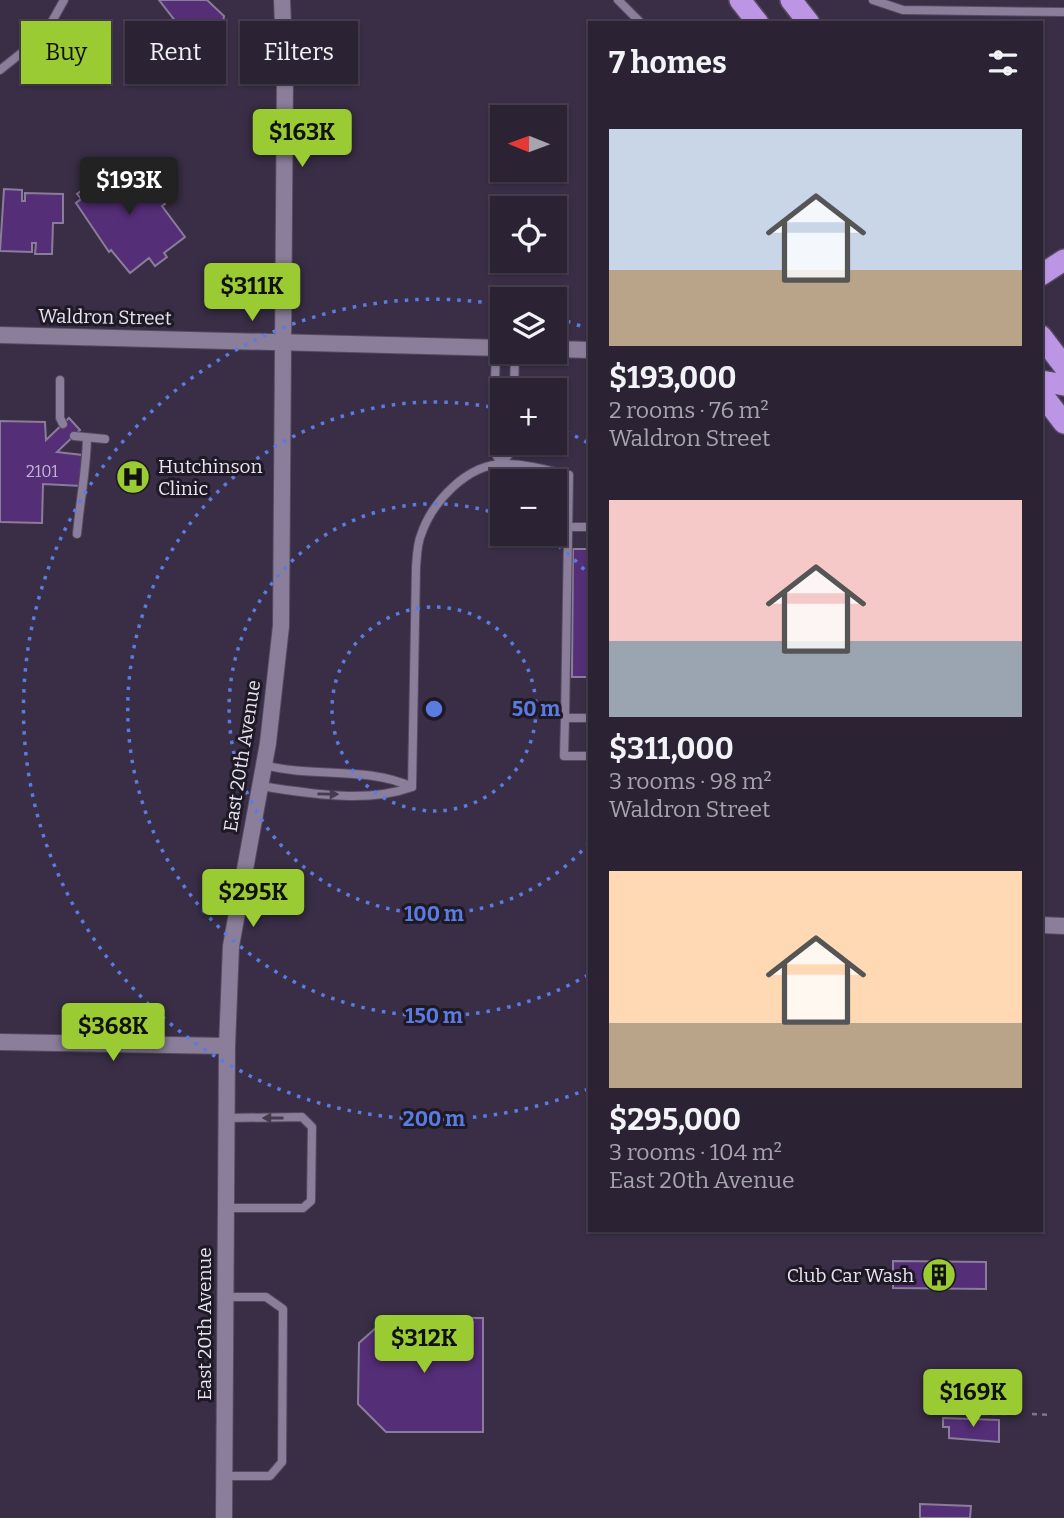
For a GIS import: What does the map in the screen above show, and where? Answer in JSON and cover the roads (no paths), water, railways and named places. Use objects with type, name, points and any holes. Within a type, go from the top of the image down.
[{"type":"highway","points":[[740,0],[756,21]]},
{"type":"highway","points":[[791,0],[807,21]]},
{"type":"highway","points":[[1043,274],[1064,260]]},
{"type":"highway","points":[[1043,339],[1064,366]]},
{"type":"highway","points":[[1043,381],[1064,385]]},
{"type":"highway","points":[[1043,396],[1064,423]]},
{"type":"street","name":"East 20th Avenue","points":[[224,1518],[227,1046],[231,946],[264,765],[281,626],[285,31],[282,0]]},
{"type":"street","name":"Waldron Street","points":[[0,335],[490,348]]},
{"type":"street","points":[[567,349],[588,350]]},
{"type":"street","points":[[1043,925],[1064,926]]},
{"type":"street","points":[[0,1042],[227,1046]]},
{"type":"lane","points":[[0,70],[45,34],[64,0]]},
{"type":"lane","points":[[618,0],[639,21]]},
{"type":"lane","points":[[873,0],[903,10],[1064,12]]},
{"type":"lane","points":[[498,364],[493,450],[501,463]]},
{"type":"lane","points":[[60,380],[63,424]]},
{"type":"lane","points":[[74,436],[105,439]]},
{"type":"lane","points":[[77,534],[80,497],[85,485],[87,439]]},
{"type":"lane","points":[[412,787],[416,567],[420,536],[435,508],[455,484],[501,463],[508,455]]},
{"type":"lane","points":[[501,463],[531,466],[569,475],[564,756],[588,756]]},
{"type":"lane","points":[[568,527],[588,527]]},
{"type":"lane","points":[[565,718],[588,718]]},
{"type":"lane","points":[[264,765],[303,774],[390,776],[412,787]]},
{"type":"lane","points":[[260,786],[310,793],[390,795],[412,787]]},
{"type":"lane","points":[[226,1208],[303,1208],[311,1201],[312,1127],[302,1117],[227,1118]]},
{"type":"lane","points":[[224,1476],[270,1476],[282,1462],[283,1309],[266,1297],[226,1297]]},
{"type":"place","name":"Hutchinson Clinic","points":[[133,477]]},
{"type":"place","name":"Club Car Wash","points":[[939,1275]]}]
